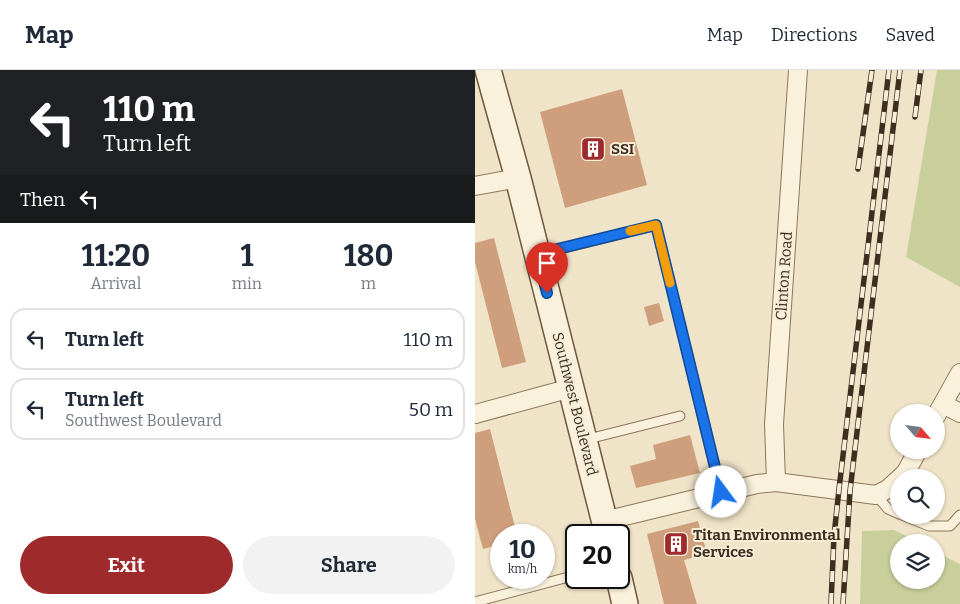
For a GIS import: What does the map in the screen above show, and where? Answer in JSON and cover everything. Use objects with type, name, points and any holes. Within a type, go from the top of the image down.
[{"type":"main road","name":"Southwest Boulevard","points":[[488,70],[537,254],[605,524]]},
{"type":"main road","points":[[622,589],[625,604]]},
{"type":"street","name":"Clinton Road","points":[[776,482],[774,424],[798,70]]},
{"type":"street","points":[[475,186],[517,178]]},
{"type":"street","points":[[943,404],[960,372]]},
{"type":"street","points":[[475,414],[571,388]]},
{"type":"street","points":[[945,411],[960,413]]},
{"type":"street","points":[[619,524],[743,486],[776,482],[876,494],[890,487]]},
{"type":"lane","points":[[537,254],[656,225],[721,492]]},
{"type":"lane","points":[[584,440],[680,416]]},
{"type":"lane","points":[[876,494],[890,510]]},
{"type":"lane","points":[[950,526],[960,515]]},
{"type":"lane","points":[[924,524],[929,526],[950,526],[960,531]]},
{"type":"lane","points":[[475,602],[565,578]]},
{"type":"green space","points":[[937,70],[960,70],[960,287],[906,257]]},
{"type":"green space","points":[[894,530],[902,534],[890,534],[890,589],[945,589],[945,556],[960,564],[960,604],[860,604],[862,531]]},
{"type":"building","name":"SSI","points":[[622,89],[647,185],[565,208],[540,112]]},
{"type":"building","points":[[494,238],[526,362],[502,368],[475,262],[475,243]]},
{"type":"building","points":[[659,303],[664,321],[649,326],[644,307]]},
{"type":"building","points":[[490,429],[514,524],[490,524],[490,547],[483,549],[475,519],[475,433]]},
{"type":"building","points":[[690,435],[700,473],[636,488],[630,466],[656,459],[653,445]]},
{"type":"building","points":[[698,521],[707,554],[684,560],[697,604],[664,604],[647,534]]},
{"type":"railway","points":[[858,169],[872,70]]},
{"type":"railway","points":[[831,604],[834,536],[839,489],[889,70]]},
{"type":"railway","points":[[843,604],[850,491],[900,70]]},
{"type":"railway","points":[[915,117],[921,70]]},
{"type":"slow traffic","points":[[630,231],[656,225],[670,283]]},
{"type":"place","name":"SSI","points":[[593,149]]},
{"type":"place","name":"Titan Environmental Services","points":[[676,544]]},
{"type":"route","points":[[547,293],[537,254],[656,225],[721,492]]}]
